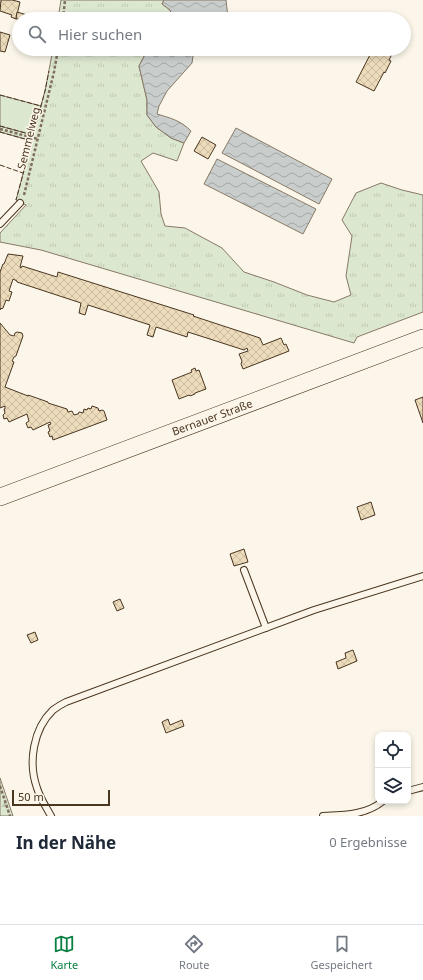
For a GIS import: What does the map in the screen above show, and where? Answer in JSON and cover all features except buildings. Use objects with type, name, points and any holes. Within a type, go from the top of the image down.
[{"type":"main road","name":"Bernauer Straße","points":[[0,497],[423,338]]},
{"type":"lane","points":[[0,224],[20,203]]},
{"type":"lane","points":[[244,570],[266,628]]},
{"type":"lane","points":[[51,816],[44,805],[37,788],[33,769],[33,752],[42,724],[53,710],[66,702],[314,610],[423,576]]},
{"type":"lane","points":[[411,790],[423,787]]},
{"type":"lane","points":[[323,816],[352,814],[366,811],[378,804]]},
{"type":"path","points":[[64,12],[66,0]]},
{"type":"path","name":"Semmelweg","points":[[20,203],[23,198],[38,139],[57,56]]},
{"type":"path","points":[[0,129],[38,139]]},
{"type":"path","points":[[0,786],[10,816]]},
{"type":"green space","points":[[61,0],[164,0],[162,4],[171,12],[59,12]]},
{"type":"green space","points":[[52,56],[144,56],[139,66],[147,100],[147,115],[156,127],[171,138],[184,143],[177,161],[153,153],[141,161],[159,192],[161,214],[165,226],[185,228],[222,248],[244,272],[307,295],[334,302],[351,295],[346,276],[352,236],[342,220],[356,193],[381,183],[423,195],[423,312],[357,337],[354,343],[41,250],[0,242],[0,233],[26,205],[16,200],[32,141],[0,132],[0,126],[33,135],[45,91]]},
{"type":"green space","points":[[0,95],[41,106],[33,135],[0,126]]},
{"type":"green space","points":[[0,778],[13,816],[0,816]]},
{"type":"water","points":[[164,0],[226,0],[227,12],[171,12],[162,4]]},
{"type":"water","points":[[144,56],[193,56],[192,63],[167,91],[159,106],[157,114],[179,122],[191,131],[184,143],[171,138],[156,127],[147,115],[147,100],[139,66]]},
{"type":"water","points":[[236,128],[332,179],[319,204],[222,153]]},
{"type":"water","points":[[217,159],[316,209],[303,234],[204,184]]},
{"type":"fence","points":[[0,126],[33,135],[49,71]]},
{"type":"fence","points":[[0,95],[41,106]]},
{"type":"fence","points":[[0,132],[32,141],[16,200]]},
{"type":"fence","points":[[0,165],[23,173]]}]
